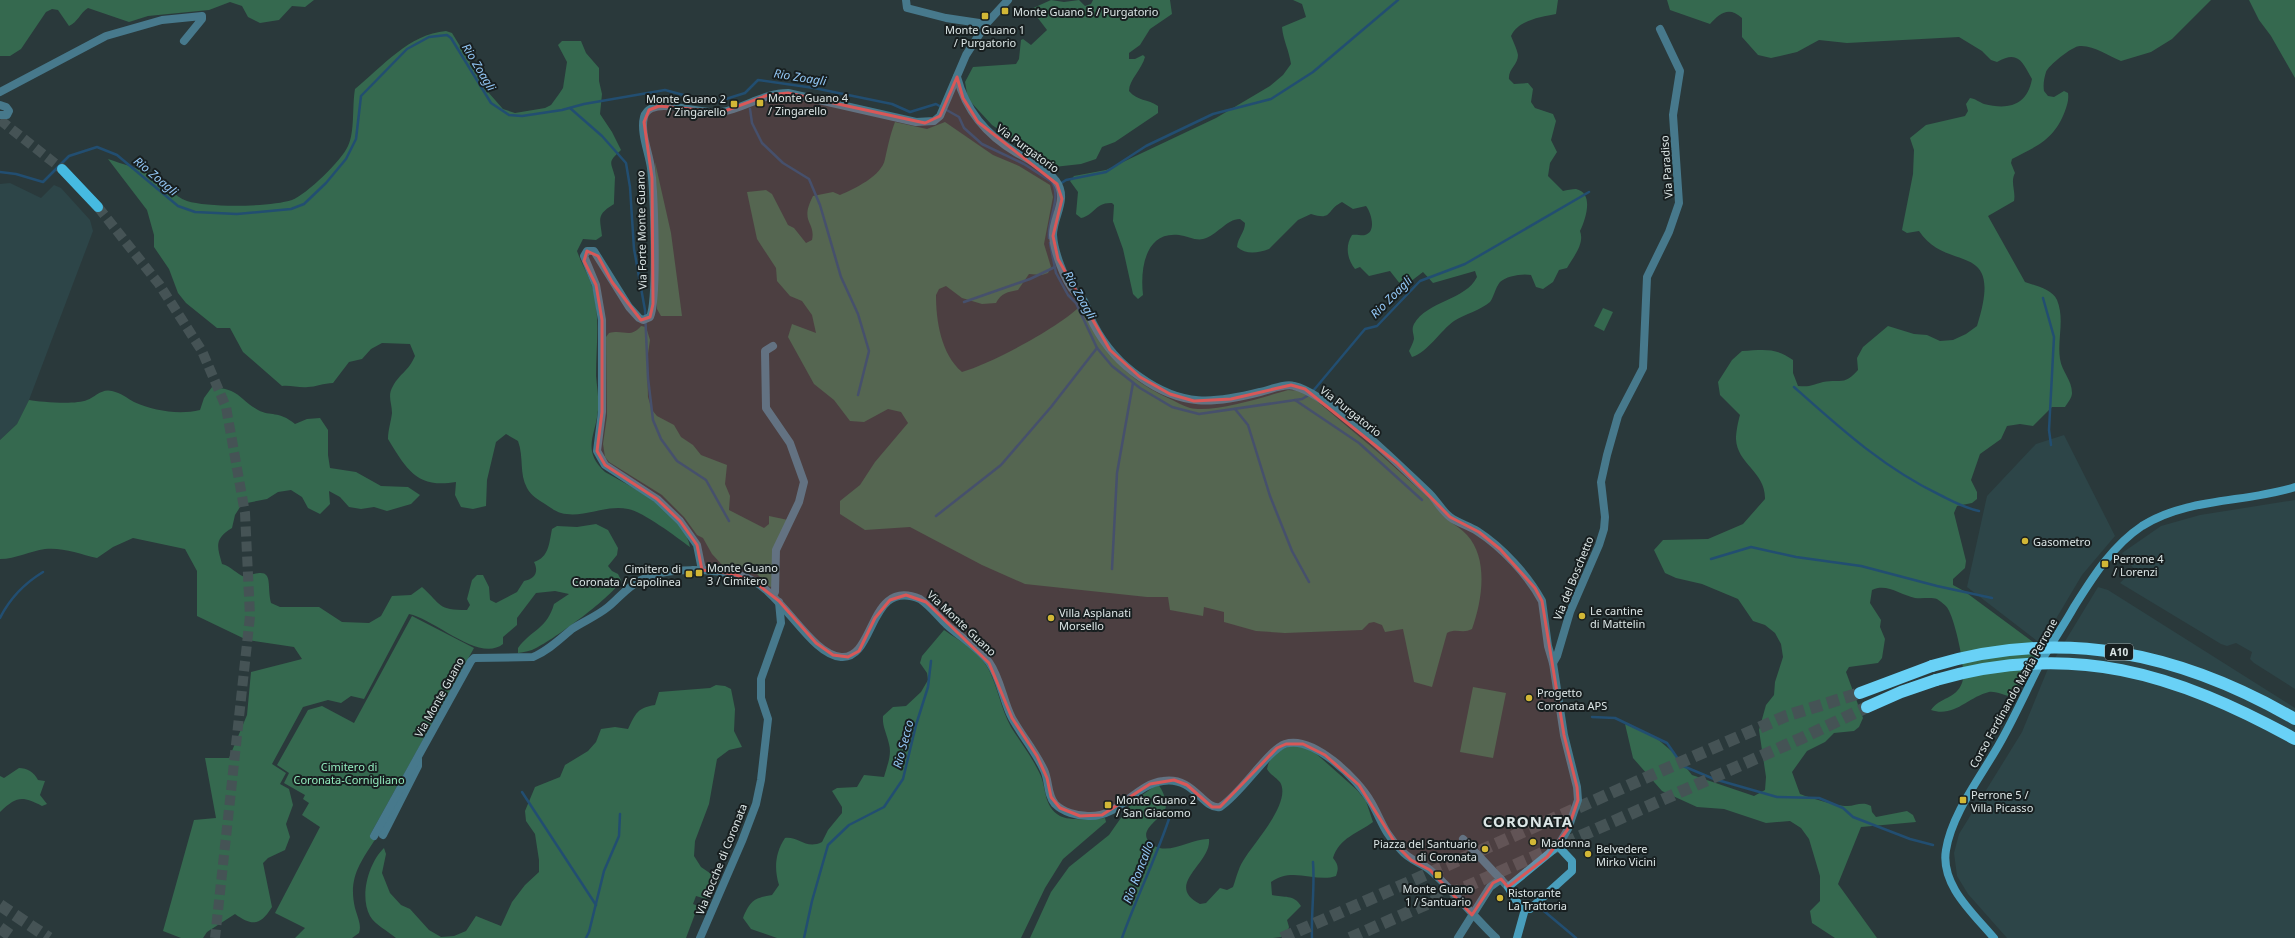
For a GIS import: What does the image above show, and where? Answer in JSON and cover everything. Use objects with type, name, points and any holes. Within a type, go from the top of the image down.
[{"type":"highway","name":"A10","points":[[1860,693],[1932,666],[1973,655],[2014,648],[2077,647],[2121,652],[2167,663],[2208,676],[2244,692],[2295,719]]},
{"type":"highway","name":"A10","points":[[1867,707],[1900,692],[1936,680],[1984,668],[2029,664],[2072,664],[2112,668],[2149,675],[2184,686],[2258,719],[2295,739]]},
{"type":"main road","points":[[62,169],[98,208]]},
{"type":"main road","name":"Corso Ferdinando Maria Perrone","points":[[1994,938],[1957,894],[1948,878],[1945,851],[1955,823],[1973,788],[2001,741],[2043,658],[2087,586],[2116,548],[2127,537],[2166,514],[2192,506],[2295,487]]},
{"type":"main road","points":[[1558,846],[1572,861],[1572,871],[1530,909],[1522,907],[1508,887],[1558,846]]},
{"type":"main road","points":[[1517,938],[1526,909]]},
{"type":"street","points":[[906,0],[907,8],[946,18],[986,24]]},
{"type":"street","name":"Via Forte Monte Guano","points":[[702,570],[697,545],[680,521],[658,499],[605,465],[597,451],[602,412],[602,320],[596,285],[584,261],[584,256],[587,251],[594,251],[612,282],[635,314],[647,318],[654,291],[652,178],[644,117],[649,110],[659,106],[722,112],[768,95],[788,93],[916,122],[934,121],[940,116],[966,55],[986,24],[1008,0]]},
{"type":"street","points":[[0,92],[106,36],[162,20],[202,16],[202,19],[184,41]]},
{"type":"street","name":"Via Paradiso","points":[[1645,326],[1647,277],[1670,232],[1679,203],[1673,115],[1680,71],[1660,29]]},
{"type":"street","name":"Via Purgatorio","points":[[956,77],[963,98],[978,122],[1012,150],[1033,162],[1058,186],[1062,199],[1056,217],[1053,236],[1058,259],[1074,291],[1083,300],[1094,325],[1110,350],[1140,377],[1170,394],[1194,401],[1231,399],[1291,385],[1305,389],[1338,412],[1397,463],[1435,500],[1450,517],[1479,532],[1500,549],[1535,588],[1542,601],[1548,646],[1553,663]]},
{"type":"street","points":[[0,105],[6,107],[9,112],[7,115],[0,114]]},
{"type":"street","name":"Via del Boschetto","points":[[1553,663],[1557,656],[1577,594],[1599,545],[1605,517],[1601,482],[1605,461],[1618,416],[1643,368],[1645,326]]},
{"type":"street","points":[[773,346],[765,351],[766,408],[790,443],[804,482],[800,502],[776,550],[775,592],[773,595]]},
{"type":"street","name":"Via Monte Guano","points":[[374,836],[474,658],[533,657],[541,654],[574,628],[608,607],[640,581],[665,573],[702,570],[748,578],[773,595],[826,652],[841,657],[854,655],[859,651],[875,618],[890,600],[906,595],[920,598],[989,663],[1012,718],[1043,768],[1054,803],[1067,812],[1080,816],[1096,816],[1108,813],[1150,784],[1164,780],[1174,780],[1187,785],[1209,805],[1220,807],[1248,781],[1277,748],[1292,743],[1308,746],[1334,762],[1359,785],[1371,801],[1384,830],[1397,846],[1411,860],[1430,870],[1472,915],[1496,938]]},
{"type":"street","name":"Via Rocche di Coronata","points":[[700,938],[742,841],[756,804],[761,780],[768,719],[761,698],[761,679],[781,623],[779,601]]},
{"type":"street","points":[[1553,663],[1564,735],[1577,787],[1578,800],[1568,828],[1558,846]]},
{"type":"street","name":"Via Monte Guano","points":[[384,835],[418,766],[418,758]]},
{"type":"street","points":[[1463,839],[1508,887]]},
{"type":"street","points":[[1458,938],[1490,887],[1501,879]]},
{"type":"highlighted area","points":[[957,77],[963,98],[978,122],[1057,184],[1062,199],[1053,236],[1058,259],[1110,350],[1140,377],[1170,394],[1194,401],[1231,399],[1291,385],[1305,389],[1397,463],[1450,517],[1479,532],[1500,549],[1535,588],[1542,601],[1564,735],[1577,787],[1578,800],[1568,829],[1547,857],[1508,887],[1501,879],[1493,883],[1472,915],[1430,870],[1411,860],[1397,846],[1359,785],[1325,755],[1303,744],[1286,744],[1277,748],[1220,807],[1212,807],[1187,785],[1174,780],[1150,784],[1102,815],[1080,816],[1060,808],[1051,797],[1047,778],[1037,756],[1012,718],[989,663],[926,602],[906,595],[890,600],[875,618],[859,651],[848,657],[833,655],[816,643],[779,601],[757,584],[734,574],[702,570],[697,545],[680,521],[657,499],[605,465],[597,451],[602,412],[602,320],[596,285],[584,261],[587,251],[598,256],[612,282],[641,320],[650,317],[653,304],[652,178],[644,122],[649,110],[659,106],[722,112],[768,95],[788,93],[925,123],[940,116]]},
{"type":"shaded area","points":[[10,183],[41,198],[54,185],[61,188],[90,220],[93,231],[29,400],[17,424],[0,440],[0,184]]},
{"type":"shaded area","points":[[2064,435],[2115,536],[2082,575],[2041,644],[1967,587],[1987,496],[2036,444]]},
{"type":"shaded area","points":[[2295,500],[2295,689],[2254,663],[2250,659],[2252,652],[2236,643],[2227,646],[2221,644],[2120,583],[2134,569],[2122,553],[2161,526],[2200,515]]},
{"type":"shaded area","points":[[2098,587],[2108,590],[2295,708],[2295,938],[2007,938],[1968,894],[1957,876],[1954,853],[1959,834],[2022,732],[2047,671]]},
{"type":"green space","points":[[0,0],[314,0],[305,7],[292,6],[279,20],[260,23],[248,17],[242,6],[230,2],[209,10],[148,16],[129,22],[88,8],[75,22],[69,26],[58,10],[52,9],[46,12],[21,49],[10,56],[0,56]]},
{"type":"green space","points":[[1051,0],[1064,2],[1079,0],[1085,6],[1091,4],[1093,0],[1170,0],[1172,14],[1150,29],[1140,45],[1129,53],[1129,59],[1135,59],[1143,55],[1145,57],[1131,83],[1129,91],[1136,97],[1158,106],[1158,113],[1115,142],[1102,147],[1096,159],[1081,164],[1054,167],[992,125],[968,99],[965,82],[973,67],[1016,64],[1019,59],[1021,40],[1023,39],[1031,45],[1047,30],[1031,9]]},
{"type":"green space","points":[[1293,0],[1558,0],[1556,14],[1530,20],[1519,26],[1514,31],[1511,36],[1518,58],[1509,76],[1509,79],[1514,84],[1528,83],[1533,89],[1531,102],[1535,108],[1553,114],[1556,121],[1551,140],[1557,152],[1550,163],[1548,176],[1563,191],[1576,189],[1582,192],[1587,201],[1586,214],[1580,231],[1580,246],[1567,268],[1559,270],[1553,282],[1543,289],[1536,287],[1531,275],[1524,274],[1506,278],[1498,284],[1490,302],[1454,321],[1429,346],[1412,357],[1409,351],[1414,339],[1414,324],[1420,316],[1428,310],[1456,296],[1472,285],[1477,277],[1475,271],[1433,283],[1423,272],[1406,285],[1401,285],[1390,271],[1369,276],[1360,267],[1355,269],[1350,261],[1348,244],[1352,235],[1364,235],[1369,233],[1372,222],[1370,213],[1366,206],[1353,209],[1342,202],[1329,214],[1318,216],[1311,214],[1298,220],[1269,249],[1261,252],[1248,252],[1237,247],[1245,226],[1245,223],[1240,219],[1230,222],[1213,235],[1203,239],[1194,239],[1179,235],[1168,235],[1159,239],[1152,245],[1147,254],[1143,274],[1143,295],[1138,299],[1133,294],[1123,249],[1113,221],[1114,205],[1112,203],[1102,204],[1081,218],[1076,214],[1078,192],[1070,181],[1074,176],[1106,170],[1216,118],[1270,86],[1283,75],[1291,64],[1282,27],[1306,17],[1302,4]]},
{"type":"green space","points":[[1667,0],[2211,0],[2172,39],[2151,52],[2121,61],[2096,49],[2080,46],[2072,49],[2051,65],[2045,74],[2044,91],[2048,96],[2054,97],[2064,91],[2068,93],[2068,100],[2061,121],[2056,129],[2044,141],[2012,159],[2011,163],[2015,173],[2013,180],[2014,201],[1988,216],[2025,282],[2048,291],[2055,296],[2057,300],[2061,322],[2059,344],[2060,359],[2072,388],[2072,395],[2065,407],[2052,407],[2033,426],[2020,424],[2007,426],[2001,439],[1980,454],[1971,480],[1977,492],[1977,499],[1972,503],[1957,506],[1954,513],[1966,561],[1965,568],[1953,579],[1953,585],[1964,591],[2041,648],[2014,698],[1989,692],[1954,709],[1939,712],[1931,710],[1956,692],[1962,683],[1962,658],[1951,615],[1945,605],[1937,599],[1909,597],[1894,590],[1883,588],[1872,590],[1870,603],[1881,620],[1880,627],[1885,639],[1882,658],[1878,663],[1849,667],[1846,672],[1863,718],[1859,727],[1854,731],[1834,733],[1825,742],[1807,751],[1792,772],[1800,794],[1804,796],[1843,806],[1862,804],[1868,805],[1871,806],[1872,812],[1876,817],[1907,811],[1913,815],[1916,822],[1861,827],[1838,884],[1877,938],[1835,938],[1812,923],[1810,911],[1820,901],[1820,876],[1809,839],[1801,828],[1790,821],[1766,823],[1724,809],[1697,807],[1662,791],[1633,758],[1625,724],[1655,737],[1675,754],[1692,775],[1754,796],[1765,790],[1766,777],[1759,730],[1766,705],[1774,695],[1775,682],[1783,657],[1781,644],[1775,633],[1765,625],[1753,621],[1738,599],[1702,584],[1676,578],[1665,573],[1654,550],[1663,540],[1708,539],[1743,524],[1765,499],[1761,482],[1741,455],[1738,448],[1736,436],[1740,415],[1720,395],[1718,382],[1732,360],[1742,351],[1769,350],[1787,356],[1793,360],[1793,373],[1798,386],[1809,386],[1829,381],[1842,381],[1853,375],[1858,370],[1857,358],[1863,347],[1888,326],[1914,334],[1927,335],[1940,341],[1953,340],[1966,334],[1977,326],[1984,298],[1984,280],[1979,268],[1969,262],[1944,252],[1931,244],[1919,231],[1907,233],[1902,230],[1913,174],[1914,150],[1910,138],[1926,125],[1965,116],[1968,111],[1966,104],[1970,98],[1993,106],[2008,106],[2015,104],[2026,95],[2032,79],[2019,59],[2010,57],[1997,62],[1991,60],[1982,51],[1959,37],[1847,43],[1819,40],[1797,52],[1771,58],[1758,55],[1742,37],[1742,18],[1737,14],[1733,12],[1725,12],[1710,24],[1670,10]]},
{"type":"green space","points":[[2249,0],[2295,0],[2295,78],[2271,36],[2259,20]]},
{"type":"green space","points":[[446,31],[452,33],[488,92],[503,109],[515,113],[545,108],[551,105],[563,88],[567,62],[558,45],[562,41],[581,41],[586,53],[599,68],[599,81],[602,94],[600,114],[612,132],[621,150],[611,162],[615,177],[614,204],[604,211],[600,217],[602,236],[596,240],[583,239],[577,251],[593,288],[597,314],[596,376],[598,406],[592,449],[594,457],[605,472],[642,493],[668,512],[686,535],[690,547],[668,531],[635,511],[611,508],[586,513],[569,514],[559,512],[535,498],[529,491],[523,477],[521,453],[518,441],[506,434],[496,442],[487,480],[486,506],[473,509],[461,507],[455,495],[456,482],[431,482],[414,474],[401,459],[388,439],[392,413],[390,393],[396,381],[410,365],[415,356],[410,344],[382,343],[371,349],[362,359],[349,362],[333,383],[311,387],[282,386],[243,352],[230,328],[217,328],[186,303],[178,293],[169,269],[154,247],[154,235],[147,210],[108,159],[153,175],[162,181],[174,193],[187,201],[210,205],[240,206],[269,204],[292,200],[306,191],[323,176],[339,160],[348,146],[352,134],[355,89],[408,45],[433,33]]},
{"type":"green space","points":[[895,122],[927,129],[945,122],[993,155],[1019,166],[1050,185],[1053,197],[1044,244],[1051,267],[1048,273],[1042,275],[1029,274],[1018,290],[1008,292],[996,303],[982,304],[962,298],[946,286],[939,289],[936,295],[937,315],[941,336],[949,356],[962,372],[975,368],[1007,353],[1043,333],[1059,323],[1082,304],[1089,320],[1105,348],[1126,371],[1152,390],[1185,406],[1200,409],[1225,406],[1288,390],[1300,391],[1312,397],[1380,454],[1435,504],[1442,515],[1467,535],[1474,545],[1481,568],[1482,580],[1479,606],[1472,629],[1447,633],[1432,687],[1414,682],[1403,629],[1385,632],[1382,625],[1374,622],[1369,623],[1362,630],[1285,633],[1256,631],[1224,622],[1224,612],[1204,607],[1203,616],[1170,610],[1168,597],[1147,597],[1025,584],[982,565],[910,527],[865,530],[840,514],[840,501],[860,485],[875,462],[908,423],[901,412],[888,409],[864,422],[850,421],[834,400],[814,384],[788,337],[792,324],[816,333],[812,315],[802,301],[790,296],[777,281],[776,268],[757,239],[747,192],[766,190],[772,194],[788,225],[794,228],[806,243],[812,240],[813,234],[808,212],[813,196],[833,192],[840,195],[867,181],[879,171],[885,159]]},
{"type":"green space","points":[[655,162],[671,233],[682,316],[661,316],[657,309],[657,199]]},
{"type":"green space","points":[[1603,308],[1613,312],[1604,331],[1594,326]]},
{"type":"green space","points":[[641,326],[646,327],[650,340],[647,361],[648,397],[652,410],[657,416],[674,425],[681,437],[693,445],[701,455],[727,465],[725,484],[730,496],[729,510],[764,528],[769,524],[769,516],[788,520],[779,535],[773,586],[770,587],[751,568],[725,568],[712,554],[703,538],[697,535],[684,517],[662,495],[609,462],[605,457],[603,444],[607,416],[606,337],[609,333],[614,332],[630,333],[637,330]]},
{"type":"green space","points":[[212,387],[222,388],[234,392],[258,410],[279,415],[295,424],[307,419],[320,418],[328,430],[328,455],[330,468],[356,472],[381,486],[408,487],[420,495],[411,504],[387,511],[374,507],[361,509],[349,507],[340,497],[329,491],[330,504],[320,514],[308,508],[302,497],[291,490],[278,492],[267,499],[242,504],[235,515],[232,528],[222,536],[218,543],[222,564],[228,566],[245,577],[261,573],[266,574],[269,582],[271,603],[280,607],[319,607],[342,622],[369,623],[381,616],[392,596],[411,595],[422,587],[441,605],[450,609],[467,610],[470,605],[467,599],[472,580],[477,575],[483,575],[489,587],[490,600],[496,603],[517,592],[524,581],[533,577],[536,572],[534,562],[543,557],[548,549],[552,529],[557,526],[577,527],[596,524],[608,530],[618,548],[617,555],[608,566],[612,571],[618,574],[621,580],[608,596],[569,627],[534,649],[518,653],[518,648],[523,642],[547,619],[554,604],[569,594],[555,591],[536,593],[517,618],[517,625],[503,637],[503,644],[493,648],[482,648],[470,644],[431,623],[409,614],[364,699],[351,696],[341,703],[328,700],[303,707],[272,764],[286,773],[280,784],[289,789],[293,805],[286,824],[290,837],[285,850],[268,858],[263,863],[272,907],[268,913],[260,921],[255,922],[246,921],[235,914],[207,932],[203,938],[181,938],[163,931],[194,820],[216,818],[205,758],[229,758],[247,715],[251,672],[302,659],[294,647],[247,640],[197,616],[197,571],[185,549],[133,538],[113,547],[97,558],[71,551],[45,549],[12,558],[0,559],[0,440],[17,424],[29,400],[67,403],[82,402],[108,390],[150,408],[184,412],[200,410],[204,398]]},
{"type":"green space","name":"Cimitero di Coronata-Cornigliano","points":[[412,616],[474,648],[370,835],[376,838],[360,863],[354,879],[353,897],[360,924],[359,933],[352,938],[295,938],[305,928],[275,913],[320,827],[302,815],[309,803],[303,799],[305,795],[284,783],[289,773],[277,765],[308,710],[322,706],[354,723]]},
{"type":"green space","points":[[944,630],[975,652],[989,670],[1011,727],[1037,768],[1048,802],[1055,812],[1064,818],[1069,819],[1105,818],[1106,822],[1063,859],[1045,888],[1021,938],[777,938],[751,929],[743,918],[753,901],[761,897],[772,895],[779,885],[776,873],[776,861],[779,849],[785,838],[794,839],[807,844],[822,842],[828,830],[842,813],[842,807],[832,791],[837,788],[857,787],[864,775],[884,777],[889,760],[890,748],[883,723],[883,716],[893,707],[906,706],[921,692],[928,680],[927,673],[920,663],[922,656]]},
{"type":"green space","points":[[716,685],[725,686],[731,689],[735,709],[734,731],[742,747],[729,750],[717,759],[709,804],[695,841],[694,856],[701,867],[720,880],[706,899],[696,896],[693,904],[698,906],[686,938],[396,938],[372,919],[365,899],[367,880],[374,862],[384,848],[386,854],[382,873],[390,893],[401,905],[410,909],[429,930],[441,937],[454,936],[466,931],[476,916],[501,926],[512,902],[525,885],[539,872],[539,860],[535,834],[526,821],[525,811],[535,787],[560,777],[565,765],[588,751],[596,742],[601,729],[615,727],[628,729],[638,712],[644,708],[655,705],[659,692],[710,688]]},
{"type":"green space","points":[[1473,687],[1506,693],[1493,758],[1460,752]]},
{"type":"green space","points":[[1295,745],[1312,750],[1357,790],[1366,801],[1373,822],[1340,845],[1333,858],[1338,866],[1336,876],[1320,878],[1287,875],[1279,877],[1271,882],[1272,895],[1292,898],[1301,906],[1287,920],[1289,927],[1287,934],[1281,937],[1273,938],[1030,938],[1051,892],[1069,867],[1109,835],[1132,802],[1158,784],[1162,790],[1166,807],[1162,814],[1147,831],[1146,835],[1148,840],[1159,848],[1166,849],[1202,839],[1209,839],[1208,848],[1204,857],[1187,881],[1186,889],[1190,897],[1200,904],[1206,903],[1220,888],[1227,890],[1233,887],[1241,864],[1269,824],[1280,803],[1282,793],[1281,784],[1267,769],[1268,764],[1273,755],[1277,752]]},
{"type":"green space","points":[[19,768],[25,769],[32,773],[38,780],[45,781],[40,795],[47,804],[42,806],[29,800],[20,799],[15,800],[0,812],[0,776],[4,778]]},
{"type":"waterway","points":[[1060,184],[1066,180],[1106,172],[1146,146],[1213,114],[1271,99],[1313,72],[1398,0]]},
{"type":"waterway","name":"Rio Zoagli","points":[[0,172],[16,174],[43,182],[69,156],[97,147],[117,155],[178,206],[195,212],[237,214],[291,209],[304,204],[326,183],[346,159],[356,139],[361,96],[407,49],[429,37],[447,35],[451,38],[491,103],[509,115],[522,116],[562,110],[584,104],[665,90],[713,103],[745,93],[758,80],[814,88],[892,104],[910,112],[936,104],[959,117],[964,128],[982,144],[1024,164],[1052,182],[1055,188],[1055,202],[1050,224],[1049,238]]},
{"type":"waterway","points":[[570,108],[602,136],[626,163],[630,187],[634,249],[645,310],[648,378],[653,420],[661,439],[677,461],[706,480],[729,521]]},
{"type":"waterway","points":[[750,109],[752,123],[762,143],[783,163],[809,179],[820,205],[841,277],[858,314],[869,351],[858,395]]},
{"type":"waterway","name":"Rio Zoagli","points":[[1313,391],[1365,329],[1377,326],[1420,281],[1465,264],[1589,192]]},
{"type":"waterway","name":"Rio Zoagli","points":[[1050,243],[1056,273],[1068,295],[1076,303],[1097,348],[1112,366],[1140,388],[1172,407],[1199,414],[1302,399],[1309,395]]},
{"type":"waterway","points":[[964,302],[1030,279],[1055,267]]},
{"type":"waterway","points":[[2043,298],[2054,337],[2049,430],[2051,445]]},
{"type":"waterway","points":[[936,516],[1001,465],[1051,407],[1097,348]]},
{"type":"waterway","points":[[1112,569],[1117,473],[1133,383]]},
{"type":"waterway","points":[[1794,387],[1846,433],[1883,461],[1921,485],[1955,503],[1979,511]]},
{"type":"waterway","points":[[1295,400],[1359,443],[1422,500]]},
{"type":"waterway","points":[[1235,409],[1248,425],[1270,496],[1292,551],[1309,582]]},
{"type":"waterway","points":[[1711,559],[1751,547],[1796,557],[1861,566],[1937,586],[1992,598]]},
{"type":"waterway","points":[[0,618],[8,604],[18,592],[43,572]]},
{"type":"waterway","name":"Rio Secco","points":[[804,938],[812,901],[828,845],[849,825],[884,807],[903,779],[916,725],[928,687],[931,661]]},
{"type":"waterway","points":[[1592,717],[1615,718],[1667,743],[1683,766],[1714,779],[1777,797],[1819,798],[1843,808],[1853,817],[1910,839],[1933,845]]},
{"type":"waterway","points":[[522,792],[596,905]]},
{"type":"waterway","name":"Rio Roncallo","points":[[1122,938],[1160,845],[1171,813]]},
{"type":"waterway","points":[[586,938],[589,932],[604,871],[619,836],[620,814]]},
{"type":"waterway","points":[[1312,938],[1314,881],[1313,862]]},
{"type":"waterway","points":[[1538,906],[1576,938]]},
{"type":"tunnel","points":[[0,120],[62,169]]},
{"type":"tunnel","points":[[98,207],[159,284],[202,351],[226,407],[245,513],[250,616],[215,938]]},
{"type":"tunnel","points":[[1282,938],[1786,716],[1860,693]]},
{"type":"tunnel","points":[[1350,938],[1802,738],[1867,707]]},
{"type":"tunnel","points":[[0,905],[49,938]]},
{"type":"tunnel","points":[[0,928],[14,938]]},
{"type":"place","name":"Monte Guano 5 / Purgatorio","points":[[1005,11]]},
{"type":"place","name":"Monte Guano 1 / Purgatorio","points":[[985,16]]},
{"type":"place","name":"Monte Guano 4 / Zingarello","points":[[760,103]]},
{"type":"place","name":"Monte Guano 2 / Zingarello","points":[[734,104]]},
{"type":"place","name":"Gasometro","points":[[2025,541]]},
{"type":"place","name":"Perrone 4 / Lorenzi","points":[[2105,564]]},
{"type":"place","name":"Monte Guano 3 / Cimitero","points":[[699,573]]},
{"type":"place","name":"Cimitero di Coronata / Capolinea","points":[[689,574]]},
{"type":"place","name":"Le cantine di Mattelin","points":[[1582,616]]},
{"type":"place","name":"Villa Asplanati Morsello","points":[[1051,618]]},
{"type":"place","name":"Progetto Coronata APS","points":[[1529,698]]},
{"type":"place","name":"Perrone 5 / Villa Picasso","points":[[1963,800]]},
{"type":"place","name":"Monte Guano 2 / San Giacomo","points":[[1108,805]]},
{"type":"place","name":"Madonna","points":[[1533,842]]},
{"type":"place","name":"Piazza del Santuario di Coronata","points":[[1485,849]]},
{"type":"place","name":"Belvedere Mirko Vicini","points":[[1588,854]]},
{"type":"place","name":"Monte Guano 1 / Santuario","points":[[1438,875]]},
{"type":"place","name":"Ristorante La Trattoria","points":[[1500,898]]},
{"type":"district","name":"CORONATA","points":[[1528,821]]}]
